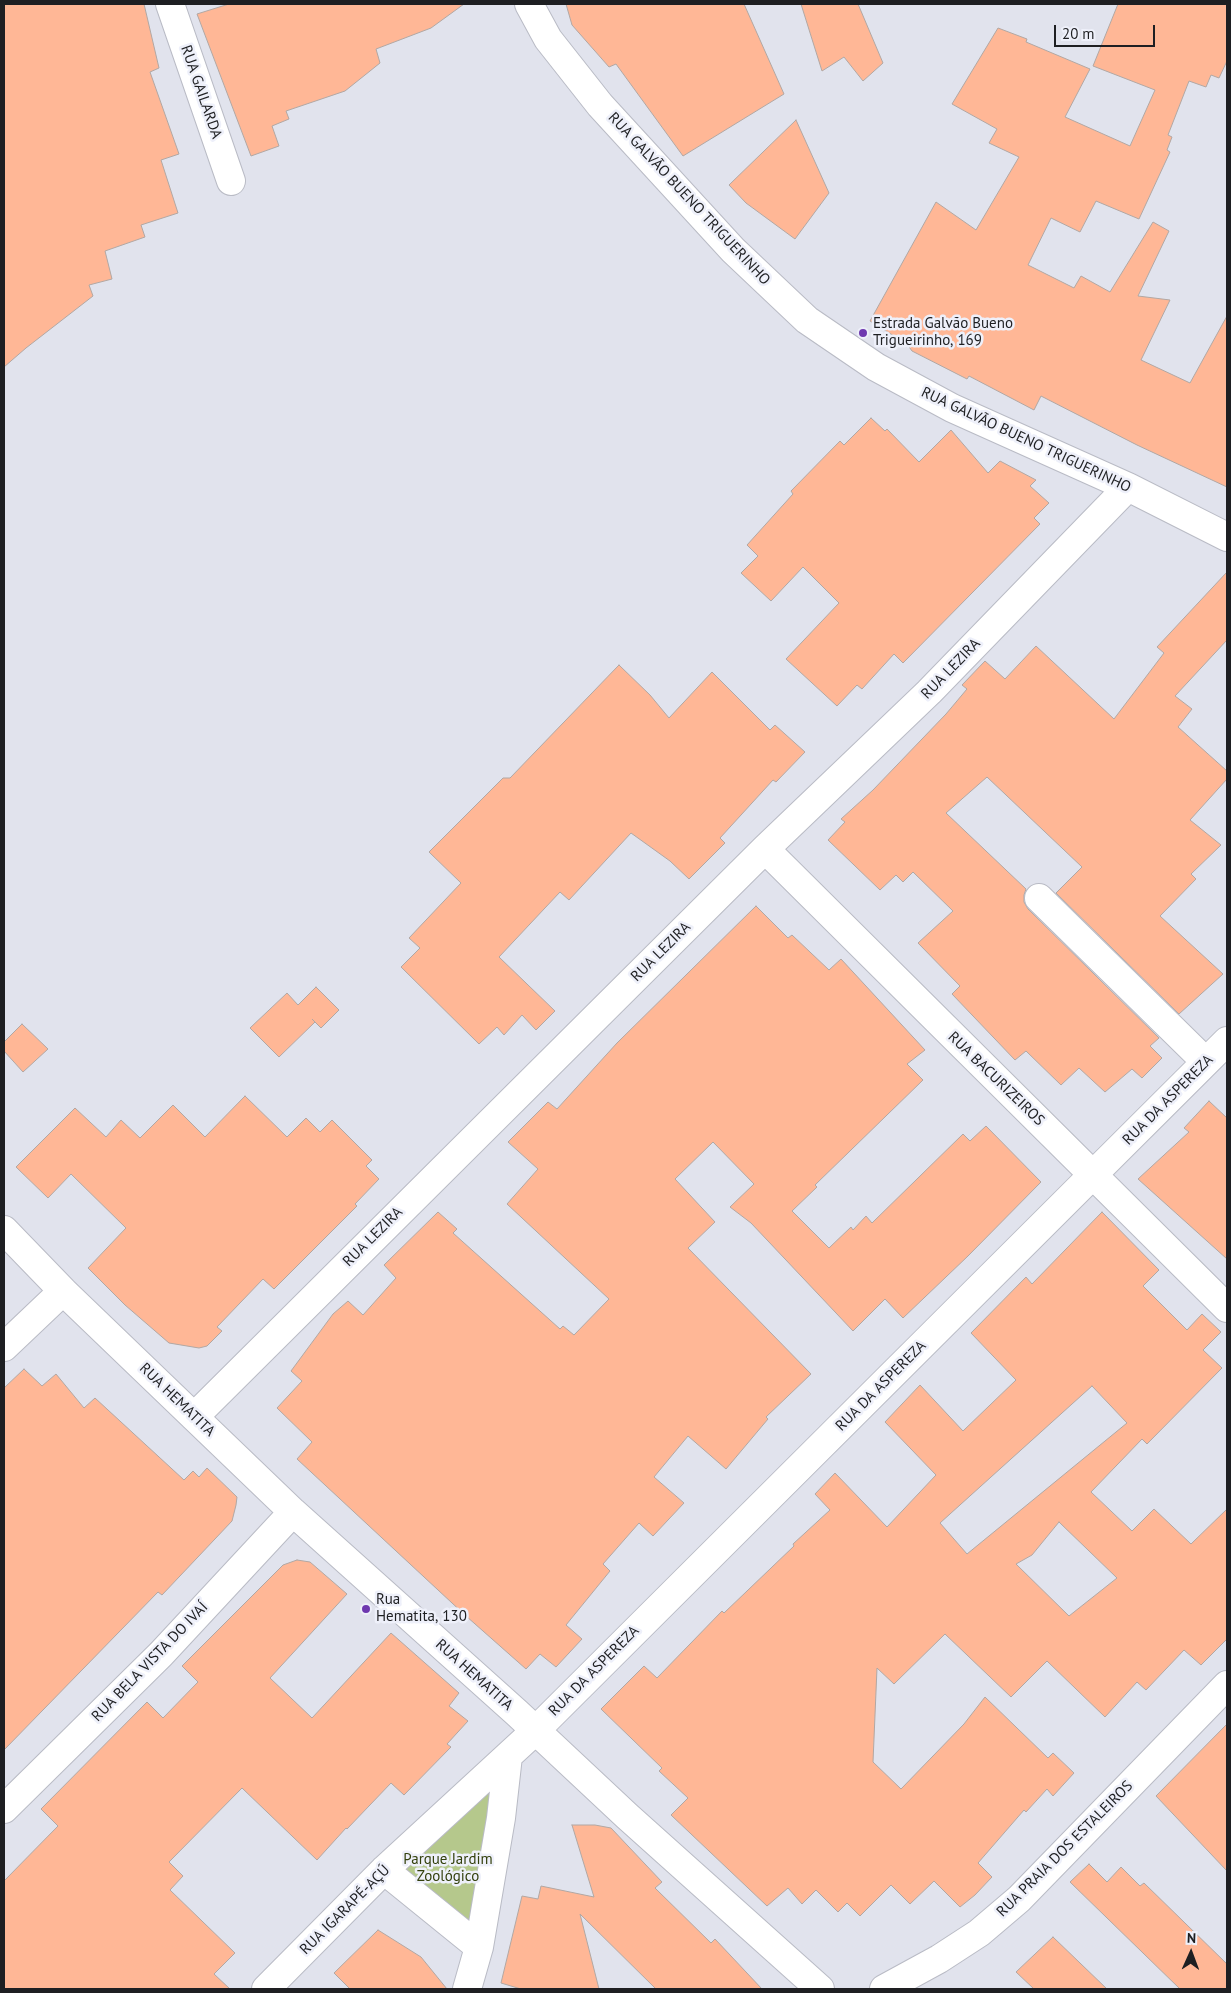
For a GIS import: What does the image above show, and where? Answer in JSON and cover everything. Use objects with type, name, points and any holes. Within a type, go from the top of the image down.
[{"type":"street","name":"RUA GAILARDA","points":[[170,4],[231,181]]},
{"type":"street","name":"RUA GALVÃO BUENO TRIGUERINHO","points":[[529,4],[548,39],[600,105],[733,250],[807,320],[876,367],[952,408],[1128,487],[1227,537]]},
{"type":"street","name":"RUA LEZIRA","points":[[194,1417],[765,850],[929,692],[1128,487]]},
{"type":"street","name":"RUA BACURIZEIROS","points":[[765,850],[1227,1308]]},
{"type":"street","points":[[1038,898],[1206,1062]]},
{"type":"street","name":"RUA DA ASPEREZA","points":[[535,1731],[668,1596],[1094,1175],[1227,1040]]},
{"type":"street","name":"RUA HEMATITA","points":[[4,1230],[62,1291],[293,1512],[626,1816],[820,1989]]},
{"type":"street","points":[[4,1347],[62,1291]]},
{"type":"street","name":"RUA BELA VISTA DO IVAÍ","points":[[4,1809],[161,1654],[293,1512]]},
{"type":"street","name":"RUA PRAIA DOS ESTALEIROS","points":[[884,1989],[939,1959],[979,1933],[1019,1899],[1227,1685]]},
{"type":"street","name":"RUA IGARAPÉ-AÇÚ","points":[[266,1989],[384,1870],[535,1731]]},
{"type":"street","points":[[468,1989],[479,1947],[501,1818],[508,1756]]},
{"type":"street","points":[[384,1870],[479,1947]]},
{"type":"green space","name":"Parque Jardim Zoológico","points":[[508,1756],[479,1947],[384,1870]]},
{"type":"building","points":[[4,4],[144,4],[159,68],[150,72],[179,154],[161,160],[178,213],[141,225],[145,237],[105,251],[112,279],[89,285],[93,296],[4,367]]},
{"type":"building","points":[[229,4],[464,4],[431,28],[376,49],[380,63],[345,91],[286,111],[289,119],[272,126],[279,146],[251,156],[197,14]]},
{"type":"building","points":[[566,4],[744,4],[784,94],[683,156],[616,64],[609,67],[572,25]]},
{"type":"building","points":[[801,4],[858,4],[883,63],[863,81],[844,57],[822,71]]},
{"type":"building","points":[[1118,4],[1227,4],[1227,61],[1219,78],[1211,75],[1206,87],[1189,81],[1168,135],[1172,137],[1167,150],[1170,152],[1139,219],[1096,201],[1080,232],[1051,218],[1028,265],[1074,288],[1081,276],[1110,292],[1153,222],[1169,231],[1138,296],[1170,300],[1141,360],[1190,383],[1227,316],[1227,487],[1137,445],[1041,396],[1034,410],[969,376],[967,379],[912,351],[907,344],[870,321],[936,202],[976,230],[1019,157],[989,143],[997,129],[952,104],[998,28],[1027,39],[1026,42],[1090,69],[1065,117],[1130,146],[1155,90],[1093,66]]},
{"type":"building","points":[[796,120],[829,193],[795,239],[746,203],[729,185]]},
{"type":"building","points":[[871,418],[885,431],[887,429],[919,462],[951,430],[988,473],[1000,461],[1036,480],[1030,486],[1049,503],[1034,518],[1040,524],[903,663],[894,654],[862,689],[857,685],[837,706],[786,659],[839,603],[803,567],[771,601],[741,573],[758,556],[747,545],[793,494],[791,491],[840,441],[844,445]]},
{"type":"building","points":[[1227,572],[1227,640],[1175,696],[1192,709],[1178,727],[1227,771],[1227,779],[1190,820],[1221,845],[1191,874],[1196,879],[1160,916],[1223,974],[1179,1014],[1056,893],[1082,867],[987,777],[946,813],[1026,889],[1024,902],[1028,909],[1159,1038],[1150,1046],[1162,1058],[1142,1078],[1132,1069],[1105,1092],[1079,1068],[1061,1085],[1026,1051],[1015,1060],[952,994],[960,986],[918,943],[953,911],[913,872],[903,882],[896,875],[880,890],[828,840],[845,822],[841,819],[873,790],[946,714],[967,689],[962,685],[985,661],[1005,679],[1036,646],[1114,719],[1164,653],[1157,647]]},
{"type":"building","points":[[619,665],[650,695],[669,718],[712,672],[770,730],[775,725],[805,752],[776,782],[773,780],[720,838],[725,843],[689,879],[670,861],[631,833],[569,900],[560,892],[499,957],[555,1011],[536,1030],[522,1015],[504,1035],[497,1027],[479,1044],[401,967],[420,948],[409,938],[461,883],[429,852],[503,778],[510,778]]},
{"type":"building","points":[[756,906],[788,938],[792,935],[829,970],[841,959],[925,1050],[907,1064],[923,1080],[815,1185],[817,1187],[792,1211],[829,1248],[851,1227],[853,1230],[866,1216],[872,1223],[963,1134],[970,1141],[986,1126],[1041,1182],[903,1318],[885,1299],[853,1331],[751,1223],[730,1207],[754,1184],[713,1142],[675,1179],[715,1222],[688,1248],[811,1374],[766,1417],[768,1419],[726,1469],[688,1436],[654,1477],[684,1503],[653,1536],[639,1523],[603,1564],[610,1571],[566,1625],[582,1639],[556,1667],[540,1654],[526,1669],[297,1459],[312,1442],[277,1408],[302,1381],[291,1371],[333,1314],[348,1301],[363,1315],[396,1278],[384,1265],[438,1212],[457,1229],[453,1233],[560,1329],[563,1326],[574,1335],[609,1299],[507,1204],[538,1169],[508,1142],[548,1102],[557,1109],[617,1043]]},
{"type":"building","points":[[316,987],[339,1010],[321,1028],[315,1022],[279,1057],[250,1028],[287,993],[298,1005]]},
{"type":"building","points":[[22,1024],[48,1049],[23,1072],[4,1051],[4,1042]]},
{"type":"building","points":[[245,1096],[287,1137],[306,1118],[320,1132],[332,1120],[372,1160],[366,1166],[379,1179],[355,1204],[357,1206],[274,1289],[263,1279],[217,1327],[222,1331],[207,1346],[199,1348],[169,1343],[125,1305],[88,1268],[126,1228],[71,1174],[48,1198],[16,1167],[75,1108],[106,1137],[121,1120],[140,1138],[173,1105],[205,1137]]},
{"type":"building","points":[[1209,1101],[1227,1118],[1227,1259],[1138,1179],[1189,1132],[1184,1128]]},
{"type":"building","points":[[1102,1212],[1159,1270],[1143,1286],[1187,1330],[1202,1314],[1221,1332],[1203,1350],[1222,1368],[1147,1444],[1142,1439],[1091,1492],[1132,1531],[1154,1509],[1191,1544],[1227,1509],[1227,1639],[1201,1665],[1184,1650],[1146,1690],[1137,1682],[1105,1717],[1047,1661],[1011,1697],[945,1634],[894,1684],[877,1668],[873,1762],[901,1789],[964,1724],[985,1697],[1048,1758],[1053,1753],[1074,1773],[1053,1796],[1047,1789],[1026,1812],[1024,1810],[978,1863],[992,1877],[975,1895],[960,1907],[934,1881],[910,1904],[891,1885],[860,1916],[847,1903],[838,1912],[816,1890],[802,1904],[788,1888],[767,1906],[671,1815],[688,1798],[659,1771],[662,1768],[601,1709],[644,1666],[657,1678],[722,1611],[724,1613],[830,1510],[815,1494],[835,1473],[887,1527],[936,1475],[885,1422],[920,1385],[963,1431],[1016,1380],[971,1333],[1026,1277],[1032,1284]],"holes":[[[1092,1386],[1127,1423],[967,1554],[940,1523]],[[1059,1522],[1117,1578],[1069,1616],[1016,1564],[1032,1555]]]},
{"type":"building","points":[[24,1369],[42,1386],[56,1374],[84,1408],[95,1398],[184,1480],[193,1471],[199,1477],[207,1468],[237,1497],[232,1521],[162,1595],[158,1592],[4,1750],[4,1388]]},
{"type":"building","points":[[297,1560],[310,1562],[347,1594],[270,1678],[312,1718],[391,1633],[459,1693],[449,1706],[468,1721],[447,1744],[451,1747],[404,1795],[391,1783],[317,1860],[242,1788],[169,1862],[183,1876],[170,1890],[235,1953],[214,1974],[230,1989],[4,1989],[4,1881],[58,1826],[41,1809],[147,1702],[163,1718],[198,1682],[182,1666],[283,1565]]},
{"type":"building","points":[[1227,1724],[1227,1871],[1156,1796]]},
{"type":"building","points":[[572,1825],[595,1825],[611,1828],[662,1882],[655,1888],[711,1943],[715,1939],[762,1989],[656,1989],[580,1914],[599,1989],[521,1989],[501,1983],[522,1896],[538,1899],[541,1886],[594,1897]]},
{"type":"building","points":[[1089,1864],[1107,1882],[1121,1867],[1140,1886],[1144,1883],[1227,1964],[1227,1989],[1180,1989],[1070,1882]]},
{"type":"building","points":[[378,1930],[421,1957],[447,1989],[350,1989],[334,1973]]},
{"type":"building","points":[[1053,1937],[1107,1989],[1034,1989],[1016,1972]]},
{"type":"place","name":"Estrada Galvão Bueno Trigueirinho, 169","points":[[863,333]]},
{"type":"place","name":"Rua Hematita, 130","points":[[366,1609]]}]
